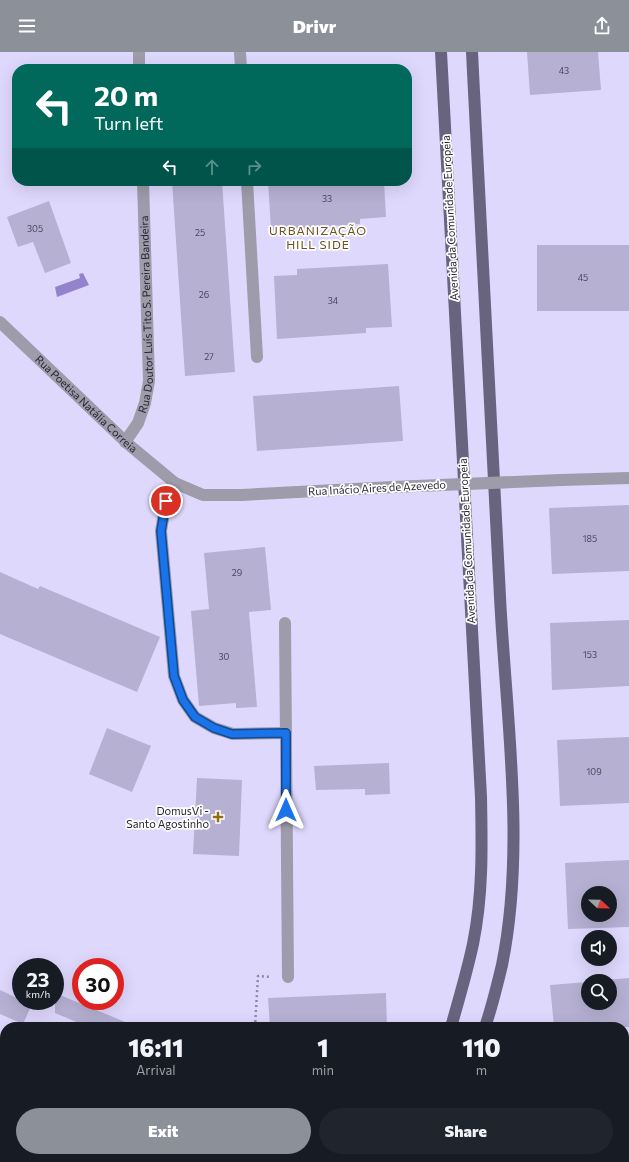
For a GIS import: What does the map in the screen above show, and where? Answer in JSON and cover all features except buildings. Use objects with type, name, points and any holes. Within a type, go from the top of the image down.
[{"type":"main road","name":"Avenida da Comunidade Europeia","points":[[441,52],[481,797],[482,857],[473,942],[464,984],[453,1022]]},
{"type":"main road","points":[[472,52],[500,605],[513,796],[511,894],[507,930],[502,964],[487,1022]]},
{"type":"street","points":[[139,52],[139,64]]},
{"type":"street","points":[[240,52],[241,64]]},
{"type":"street","name":"Rua Doutor Luís Tito S. Pereira Bandeira","points":[[125,442],[138,423],[145,403],[149,381],[143,186]]},
{"type":"street","points":[[247,186],[258,357]]},
{"type":"street","name":"Rua Poetisa Natália Correia","points":[[0,322],[125,442],[175,483]]},
{"type":"street","name":"Rua Inácio Aires de Azevedo","points":[[175,483],[203,495],[242,495],[393,487],[629,478]]},
{"type":"street","points":[[175,483],[166,501],[161,531],[174,676],[183,700],[195,717],[214,728],[232,734],[286,733]]},
{"type":"street","points":[[285,623],[288,977]]},
{"type":"path","points":[[255,1022],[258,976],[288,977]]},
{"type":"shaded area","points":[[83,273],[89,285],[57,297],[55,287],[80,278],[79,274]]},
{"type":"place","name":"DomusVi - Santo Agostinho","points":[[218,817]]},
{"type":"district","name":"URBANIZAÇÃO HILL SIDE","points":[[318,238]]},
{"type":"route","points":[[166,501],[161,531],[174,676],[178,688],[183,700],[195,717],[214,728],[232,734],[286,733],[286,810]]}]
